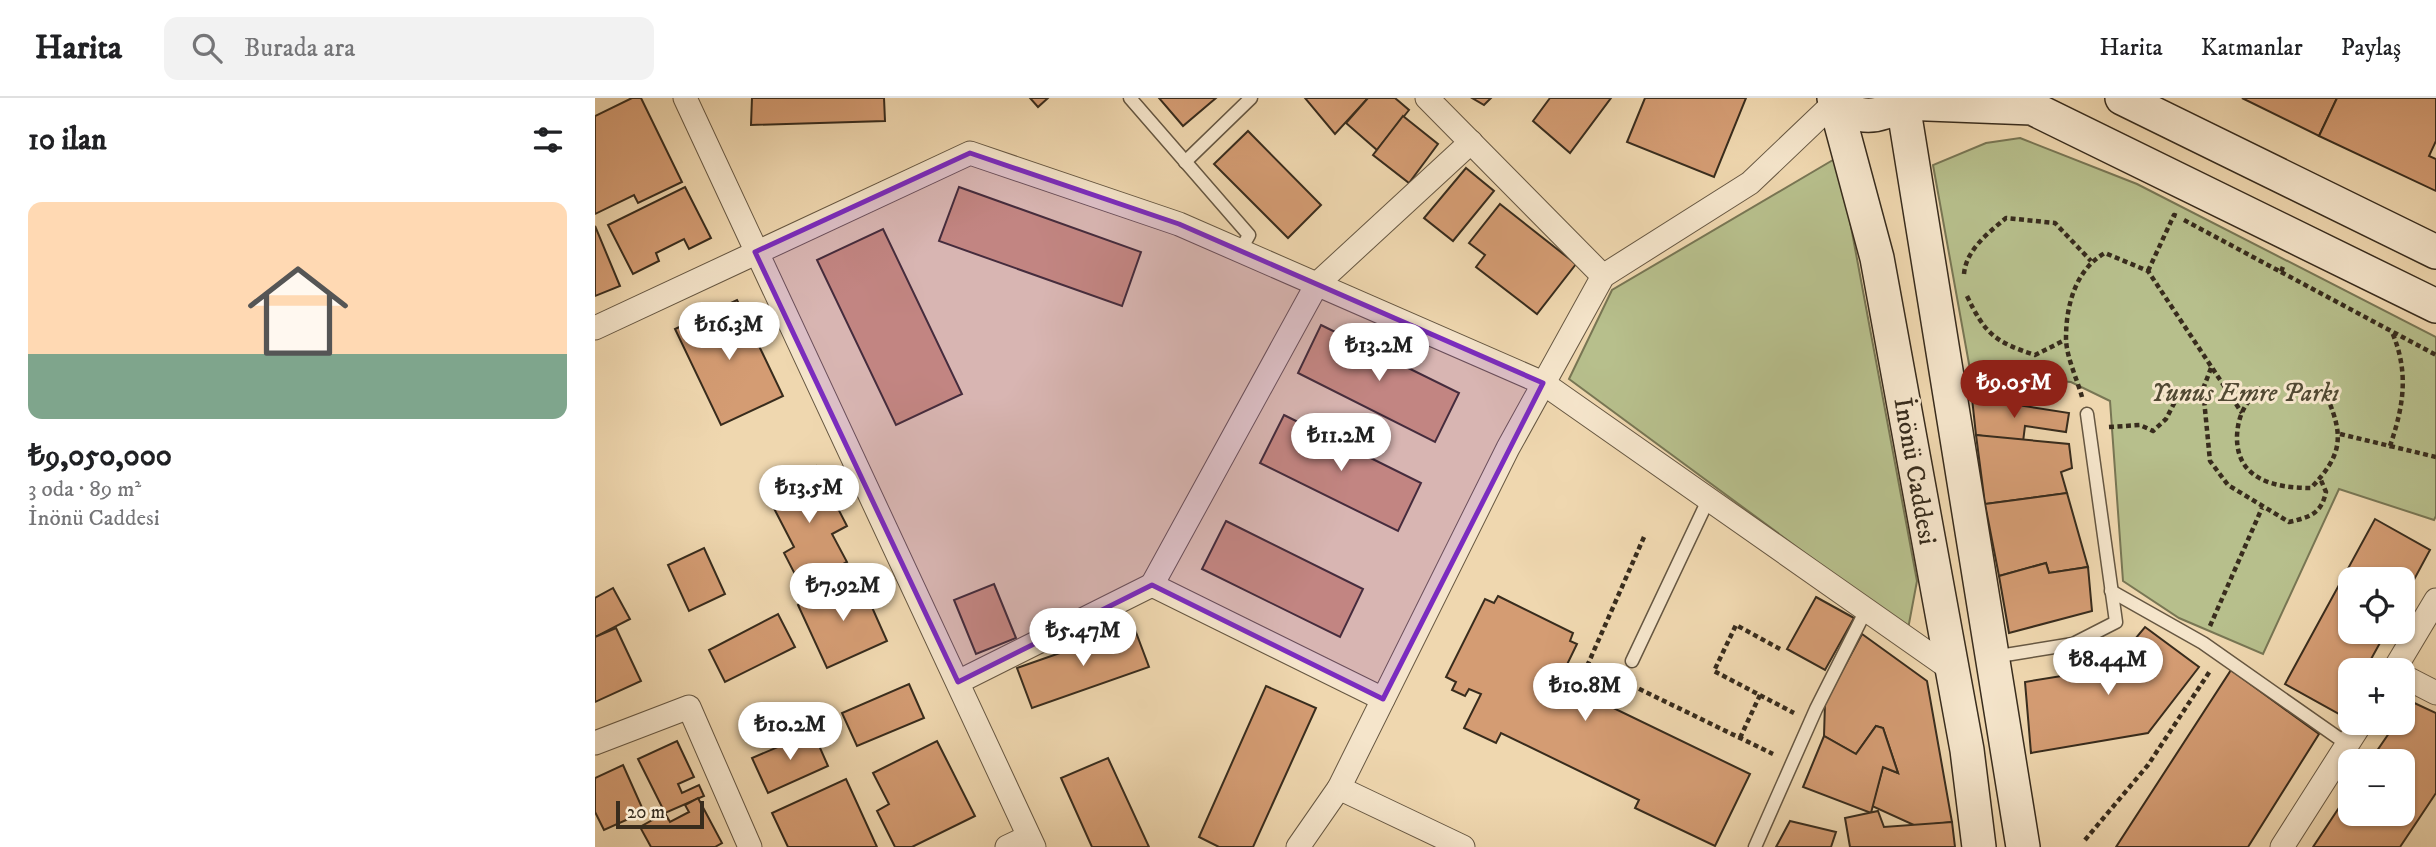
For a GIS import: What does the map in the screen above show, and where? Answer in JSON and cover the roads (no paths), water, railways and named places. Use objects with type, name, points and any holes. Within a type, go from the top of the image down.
[{"type":"main road","points":[[1835,100],[1850,114],[1868,116],[1887,114],[1902,100],[2032,108],[2436,306]]},
{"type":"main road","name":"İnönü Caddesi","points":[[1835,100],[1877,258],[1952,670],[1979,847]]},
{"type":"main road","points":[[1902,100],[2023,847]]},
{"type":"main road","points":[[2135,101],[2436,253]]},
{"type":"street","points":[[685,98],[1031,842],[1007,847]]},
{"type":"street","points":[[1427,98],[1603,276]]},
{"type":"street","points":[[1298,847],[1339,788],[1543,383],[1603,276],[1750,183],[1835,100]]},
{"type":"street","points":[[958,682],[1152,584],[1317,284],[1471,142]]},
{"type":"street","points":[[595,328],[970,153],[1179,224],[1543,383],[1952,670]]},
{"type":"street","points":[[1152,584],[1383,699]]},
{"type":"street","points":[[2400,658],[2436,600]]},
{"type":"street","points":[[2415,682],[2436,693]]},
{"type":"street","points":[[595,743],[689,707],[750,847]]},
{"type":"street","points":[[2282,847],[2353,735]]},
{"type":"street","points":[[1339,788],[1463,847]]},
{"type":"lane","points":[[1130,98],[1249,235],[1240,251]]},
{"type":"lane","points":[[1185,162],[1251,98]]},
{"type":"lane","points":[[1993,657],[2073,644],[2116,622],[2087,414]]},
{"type":"lane","points":[[1632,661],[1709,498]]},
{"type":"lane","points":[[2111,590],[2203,643],[2347,744]]},
{"type":"lane","points":[[1755,847],[1811,722],[1867,608]]},
{"type":"park label","name":"Yunus Emre Parkı","points":[[2245,392]]}]
